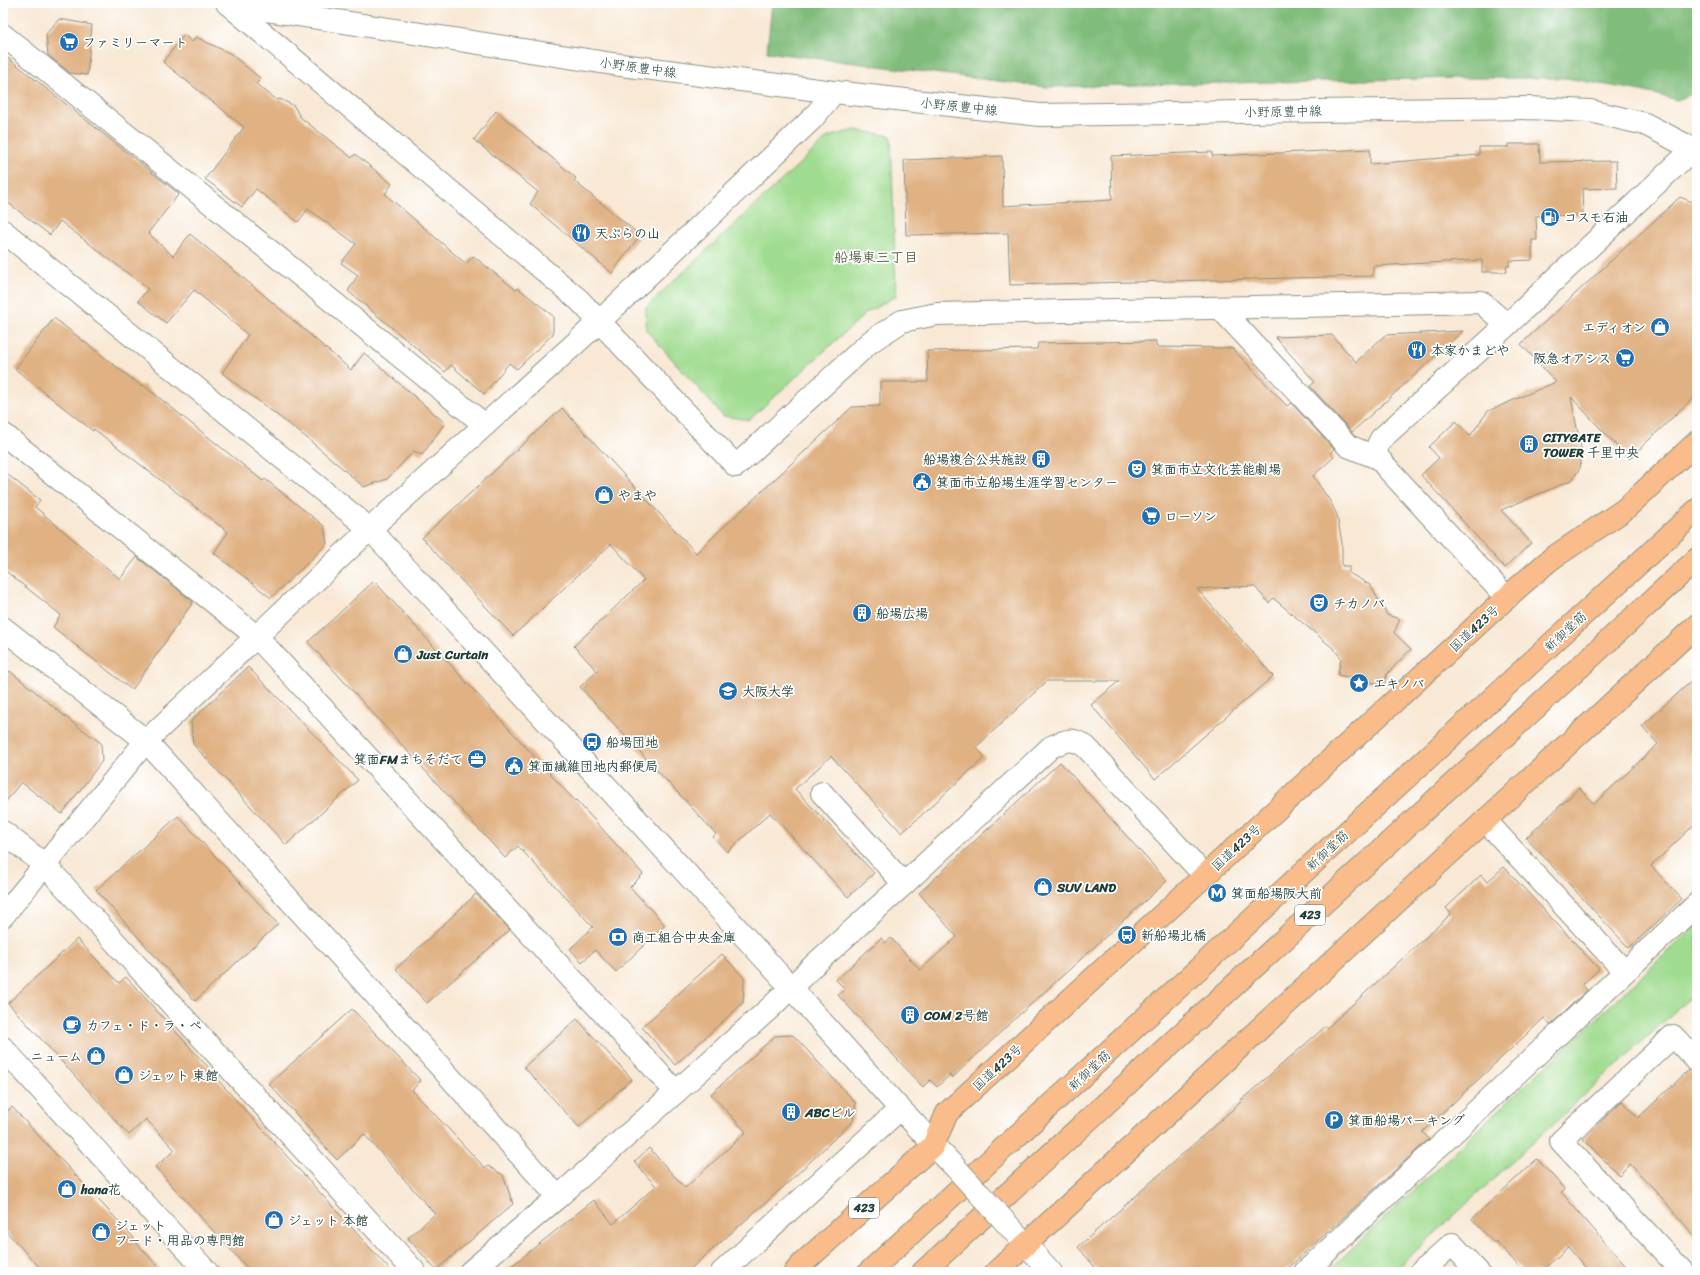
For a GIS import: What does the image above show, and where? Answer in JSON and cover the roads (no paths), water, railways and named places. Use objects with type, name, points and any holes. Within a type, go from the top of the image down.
[{"type":"highway","name":"国道423号","points":[[795,1272],[803,1263],[933,1146],[947,1113],[1506,598],[1551,559],[1624,510],[1697,442]]},
{"type":"highway","name":"新御堂筋","points":[[869,1272],[1697,510]]},
{"type":"highway","name":"423","points":[[923,1272],[1697,559]]},
{"type":"highway","points":[[996,1272],[1697,625]]},
{"type":"street","name":"小野原豊中線","points":[[225,3],[614,64],[834,92],[1040,115],[1529,108],[1590,111],[1645,124],[1695,150]]},
{"type":"street","points":[[225,3],[579,300],[736,466],[870,342],[902,321],[937,314],[1221,309],[1481,302],[1507,325]]},
{"type":"street","points":[[3,34],[486,425]]},
{"type":"street","points":[[3,916],[146,741],[370,529],[600,321],[814,118],[834,92]]},
{"type":"street","points":[[1378,458],[1376,447],[1381,439],[1507,325],[1695,150]]},
{"type":"street","points":[[3,231],[370,529],[791,987],[915,1123],[933,1146],[954,1166],[1051,1272]]},
{"type":"street","points":[[1221,309],[1348,446],[1378,458],[1506,598]]},
{"type":"street","points":[[3,434],[256,636],[676,1092]]},
{"type":"street","points":[[3,628],[146,741],[558,1197]]},
{"type":"street","points":[[470,1272],[558,1197],[676,1092],[904,884],[1051,747],[1064,740],[1076,740],[1086,747],[1205,876]]},
{"type":"street","points":[[822,793],[904,884]]},
{"type":"street","points":[[1484,820],[1624,970]]},
{"type":"street","points":[[3,832],[44,865],[415,1272]]},
{"type":"street","points":[[1305,1272],[1624,970],[1697,904]]},
{"type":"street","points":[[1683,1272],[1561,1142],[1673,1036],[1697,1061]]},
{"type":"street","points":[[3,1048],[207,1272]]},
{"type":"street","points":[[722,1272],[900,1108]]},
{"type":"street","points":[[1421,1272],[1452,1244],[1478,1272]]},
{"type":"place","name":"ファミリーマート","points":[[69,42]]},
{"type":"place","name":"コスモ石油","points":[[1550,217]]},
{"type":"place","name":"天ぷらの山","points":[[581,233]]},
{"type":"place","name":"エディオン","points":[[1660,327]]},
{"type":"place","name":"本家かまどや","points":[[1417,350]]},
{"type":"place","name":"阪急オアシス","points":[[1625,358]]},
{"type":"place","name":"CITYGATE TOWER 千里中央","points":[[1529,444]]},
{"type":"place","name":"船場複合公共施設","points":[[1041,459]]},
{"type":"place","name":"箕面市立文化芸能劇場","points":[[1137,469]]},
{"type":"place","name":"箕面市立船場生涯学習センター","points":[[922,482]]},
{"type":"place","name":"やまや","points":[[604,495]]},
{"type":"place","name":"ローソン","points":[[1151,516]]},
{"type":"place","name":"チカノバ","points":[[1319,603]]},
{"type":"place","name":"船場広場","points":[[862,613]]},
{"type":"place","name":"Just Curtain","points":[[403,654]]},
{"type":"place","name":"エキノバ","points":[[1359,683]]},
{"type":"place","name":"大阪大学","points":[[728,691]]},
{"type":"place","name":"船場団地","points":[[592,742]]},
{"type":"place","name":"箕面FMまちそだて","points":[[477,759]]},
{"type":"place","name":"箕面繊維団地内郵便局","points":[[514,766]]},
{"type":"place","name":"SUV LAND","points":[[1043,887]]},
{"type":"place","name":"箕面船場阪大前","points":[[1217,893]]},
{"type":"place","name":"新船場北橋","points":[[1127,935]]},
{"type":"place","name":"商工組合中央金庫","points":[[618,937]]},
{"type":"place","name":"COM 2号館","points":[[910,1015]]},
{"type":"place","name":"カフェ・ド・ラ・ぺ","points":[[72,1025]]},
{"type":"place","name":"ニューム","points":[[96,1056]]},
{"type":"place","name":"ジェット 東館","points":[[124,1075]]},
{"type":"place","name":"ABCビル","points":[[791,1112]]},
{"type":"place","name":"箕面船場パーキング","points":[[1334,1120]]},
{"type":"place","name":"hana花","points":[[67,1189]]},
{"type":"place","name":"ジェット 本館","points":[[274,1220]]},
{"type":"place","name":"ジェット フード・用品の専門館","points":[[101,1232]]},
{"type":"district","name":"船場東三丁目","points":[[876,257]]}]
